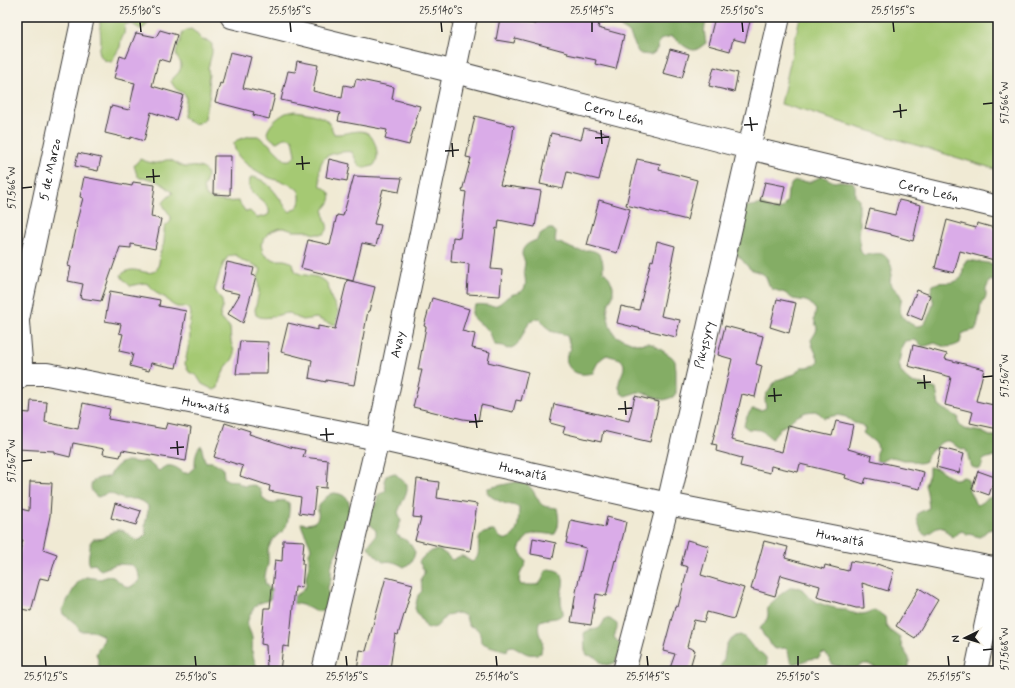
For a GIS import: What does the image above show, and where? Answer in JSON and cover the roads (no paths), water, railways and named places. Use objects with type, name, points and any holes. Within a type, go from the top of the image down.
[{"type":"street","name":"5 de Marzo","points":[[18,370],[18,323],[83,17]]},
{"type":"street","name":"Cerro León","points":[[232,17],[455,72],[749,148],[998,207]]},
{"type":"street","name":"Avay","points":[[322,671],[378,439],[466,17]]},
{"type":"street","name":"Pikysyry","points":[[624,671],[668,504],[779,17]]},
{"type":"street","name":"Humaitá","points":[[18,370],[47,374],[378,439],[668,504],[998,568]]},
{"type":"street","points":[[976,671],[998,568]]}]
